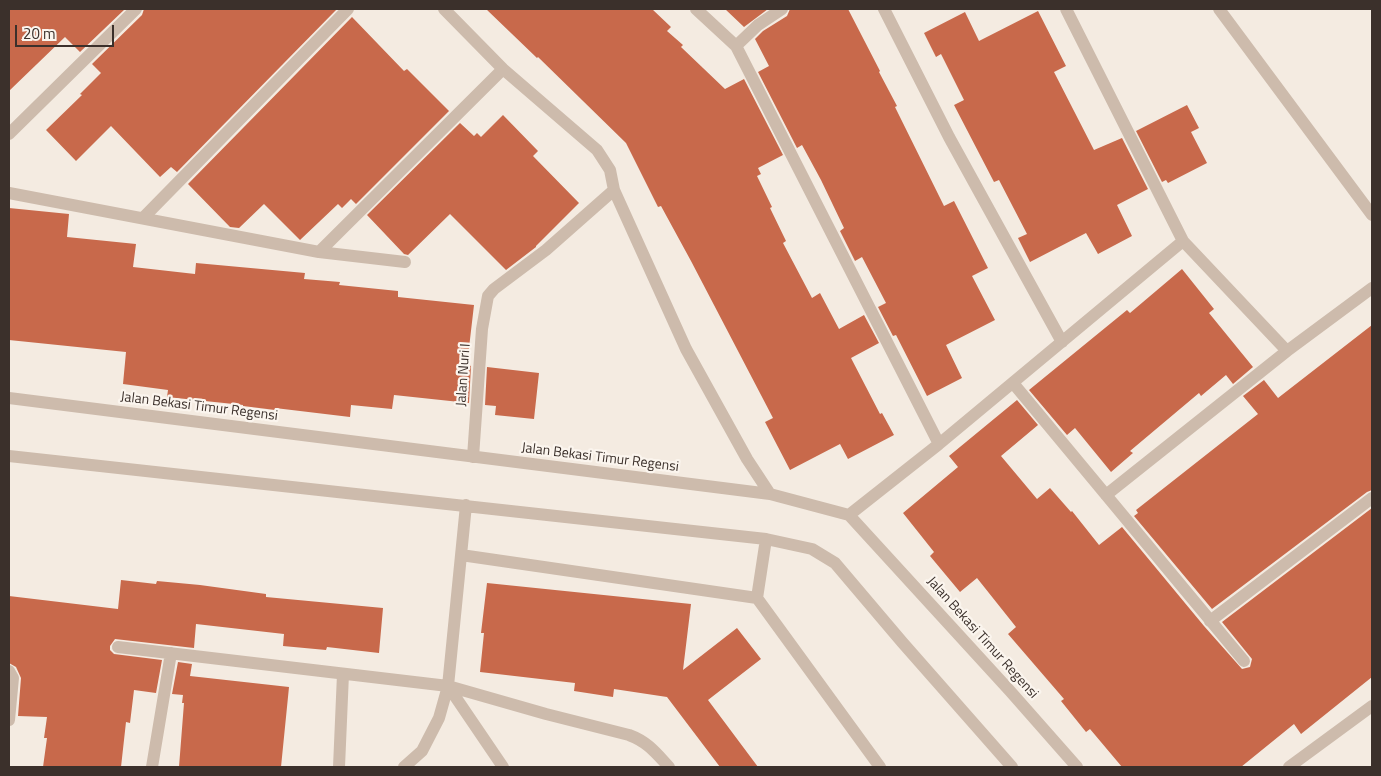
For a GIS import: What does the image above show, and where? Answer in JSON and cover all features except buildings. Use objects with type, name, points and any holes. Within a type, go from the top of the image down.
[{"type":"street","points":[[9,134],[136,9]]},
{"type":"street","points":[[143,218],[348,9]]},
{"type":"street","points":[[444,9],[503,69],[597,150],[610,170],[614,190],[686,349],[747,459],[770,494]]},
{"type":"street","points":[[696,9],[736,46],[939,444]]},
{"type":"street","points":[[736,46],[758,25],[782,9]]},
{"type":"street","points":[[884,9],[949,137],[1062,342]]},
{"type":"street","points":[[1066,9],[1184,241],[1287,351]]},
{"type":"street","points":[[1220,9],[1372,215]]},
{"type":"street","points":[[318,252],[503,69]]},
{"type":"street","name":"Jalan Nuri I","points":[[473,457],[482,329],[491,292],[546,250],[614,190]]},
{"type":"street","points":[[9,193],[318,252],[405,262]]},
{"type":"street","points":[[849,514],[939,444],[1184,241]]},
{"type":"street","points":[[1106,495],[1287,351],[1372,288]]},
{"type":"street","points":[[1013,383],[1244,661]]},
{"type":"street","name":"Jalan Bekasi Timur Regensi","points":[[9,398],[770,494],[849,514],[1077,767]]},
{"type":"street","points":[[9,456],[766,539],[812,549],[835,562],[902,642],[1012,767]]},
{"type":"street","points":[[1210,621],[1372,498]]},
{"type":"street","points":[[404,767],[422,751],[439,718],[448,686],[466,505]]},
{"type":"street","points":[[757,598],[766,539]]},
{"type":"street","points":[[461,555],[757,598],[880,767]]},
{"type":"street","points":[[118,647],[448,686],[641,740],[651,747],[669,767]]},
{"type":"street","points":[[152,767],[171,653]]},
{"type":"street","points":[[9,671],[13,678],[9,720]]},
{"type":"street","points":[[340,767],[342,674]]},
{"type":"street","points":[[448,686],[503,767]]},
{"type":"street","points":[[1289,767],[1372,706]]}]
